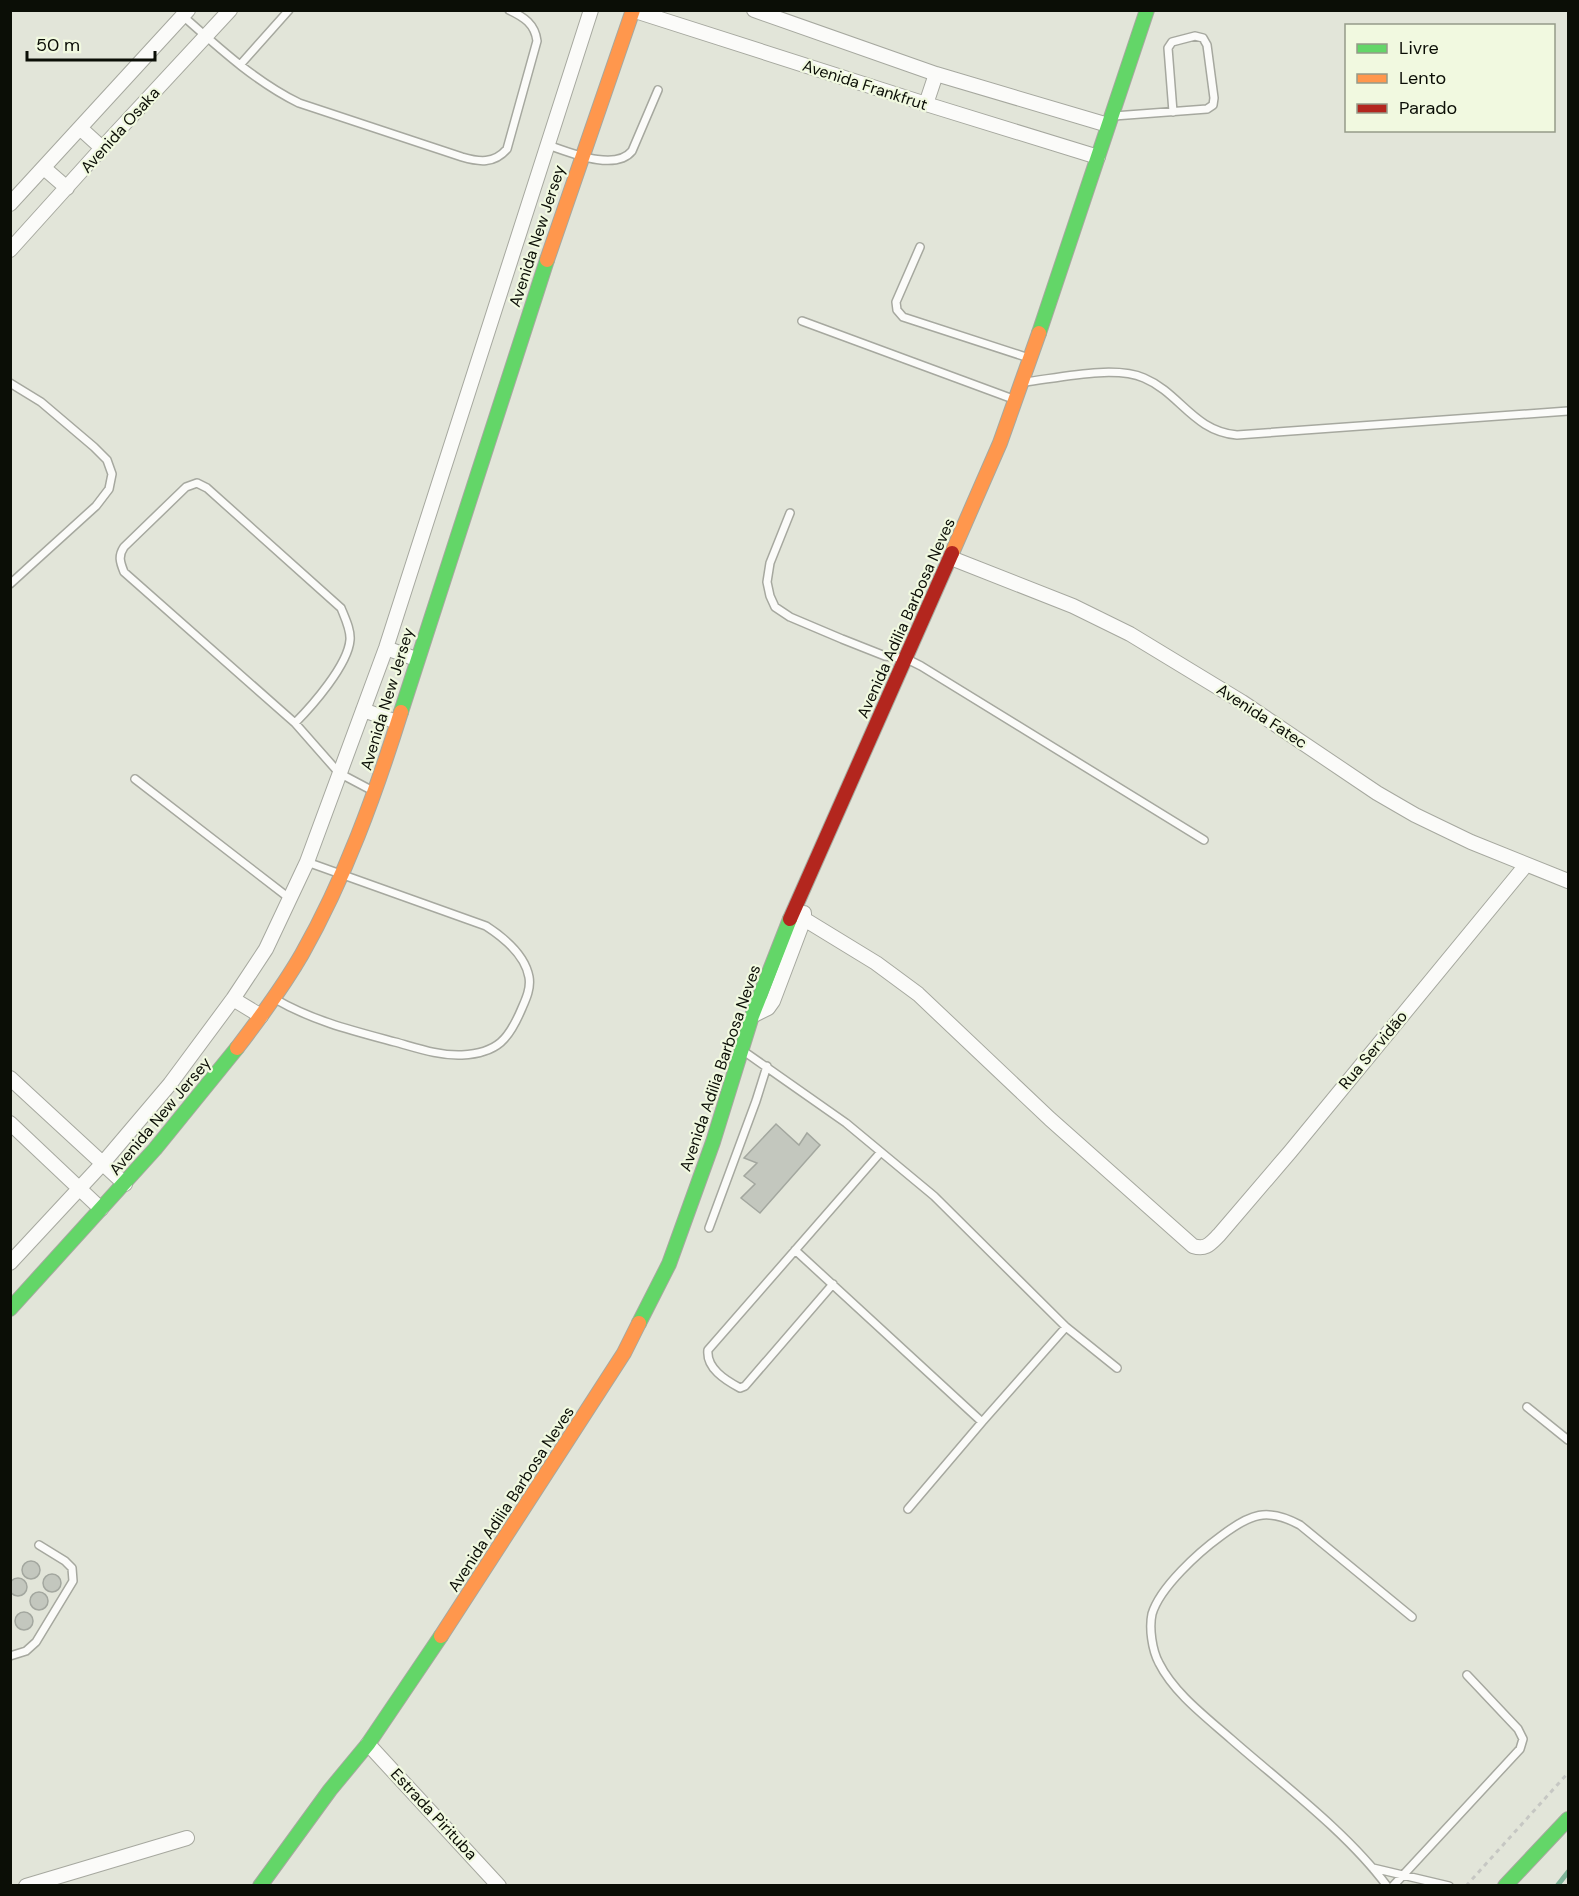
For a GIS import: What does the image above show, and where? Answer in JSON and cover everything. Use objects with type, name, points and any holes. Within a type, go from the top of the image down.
[{"type":"street","name":"Avenida Osaka","points":[[10,250],[230,10]]},
{"type":"street","name":"Avenida New Jersey","points":[[10,1263],[103,1163],[170,1083],[266,949],[307,862],[386,648],[591,10]]},
{"type":"street","name":"Avenida Frankfrut","points":[[754,10],[936,74],[1110,121]]},
{"type":"street","name":"Avenida Adilia Barbosa Neves","points":[[260,1886],[330,1790],[368,1744],[471,1592],[624,1353],[669,1264],[713,1142],[752,1016],[799,896],[907,659],[1000,443],[1031,359],[1147,10]]},
{"type":"street","name":"Avenida New Jersey","points":[[10,1309],[125,1184],[211,1083],[261,1016],[309,942],[343,874],[375,792],[416,659],[581,157],[633,11]]},
{"type":"street","name":"Avenida Frankfrut","points":[[633,11],[1098,157]]},
{"type":"street","name":"Avenida Osaka","points":[[10,204],[185,13]]},
{"type":"street","points":[[926,104],[936,74]]},
{"type":"street","points":[[80,128],[102,148]]},
{"type":"street","points":[[44,168],[67,188]]},
{"type":"street","name":"Avenida Fatec","points":[[951,558],[1073,606],[1130,634],[1242,702],[1405,810],[1471,842],[1569,880]]},
{"type":"street","points":[[386,648],[416,659]]},
{"type":"street","points":[[363,710],[397,722]]},
{"type":"street","name":"Rua Servidão","points":[[804,919],[876,963],[918,994],[1050,1119],[1193,1246],[1200,1248],[1208,1247],[1290,1152],[1526,865]]},
{"type":"street","points":[[752,1016],[768,1008],[773,1001],[804,919],[804,910],[799,896]]},
{"type":"street","points":[[232,999],[261,1016]]},
{"type":"street","points":[[10,1078],[125,1184]]},
{"type":"street","points":[[10,1123],[101,1209]]},
{"type":"street","name":"Estrada Pirituba","points":[[368,1744],[499,1886]]},
{"type":"street","points":[[1505,1886],[1569,1819]]},
{"type":"street","points":[[26,1886],[187,1838]]},
{"type":"lane","points":[[240,65],[289,10]]},
{"type":"lane","points":[[185,13],[206,36],[240,65],[299,103],[462,157],[485,161],[495,159],[507,149],[537,41],[536,32],[531,24],[509,10]]},
{"type":"lane","points":[[1110,121],[1207,109],[1212,105],[1214,98],[1207,45],[1203,38],[1195,36],[1172,42],[1168,48],[1173,112]]},
{"type":"lane","points":[[547,145],[581,157],[619,160],[627,158],[658,90]]},
{"type":"lane","points":[[920,247],[896,302],[897,310],[903,317],[1031,359]]},
{"type":"lane","points":[[802,321],[1016,400]]},
{"type":"lane","points":[[1022,382],[1115,372],[1135,375],[1156,384],[1190,414],[1213,429],[1237,435],[1569,411]]},
{"type":"lane","points":[[10,382],[41,402],[94,447],[107,460],[112,474],[109,489],[96,506],[10,584]]},
{"type":"lane","points":[[295,723],[326,688],[347,649],[350,641],[341,608],[207,488],[197,483],[186,487],[124,547],[120,561],[124,572],[295,723],[339,773],[375,792]]},
{"type":"lane","points":[[790,513],[770,563],[767,582],[775,607],[790,617],[885,656],[907,659],[1204,840]]},
{"type":"lane","points":[[135,779],[289,898]]},
{"type":"lane","points":[[273,998],[288,1007],[331,1025],[442,1054],[470,1054],[501,1043],[513,1029],[529,988],[529,978],[521,959],[501,936],[471,920],[307,862]]},
{"type":"lane","points":[[741,1048],[846,1123],[934,1196],[1066,1327],[1117,1368]]},
{"type":"lane","points":[[709,1228],[767,1066]]},
{"type":"lane","points":[[833,1284],[745,1386],[740,1388],[713,1369],[707,1358],[708,1350],[880,1153]]},
{"type":"lane","points":[[795,1250],[982,1422]]},
{"type":"lane","points":[[908,1509],[1066,1327]]},
{"type":"lane","points":[[1527,1407],[1569,1440]]},
{"type":"lane","points":[[1387,1886],[1374,1868],[1321,1818],[1211,1722],[1179,1690],[1158,1662],[1151,1637],[1152,1614],[1162,1595],[1202,1550],[1233,1526],[1262,1514],[1281,1515],[1299,1525],[1412,1617]]},
{"type":"lane","points":[[10,1656],[26,1651],[36,1642],[73,1581],[72,1569],[65,1561],[39,1545]]},
{"type":"lane","points":[[1393,1886],[1520,1749],[1522,1739],[1518,1729],[1467,1675]]},
{"type":"lane","points":[[1374,1868],[1449,1886]]},
{"type":"path","points":[[1466,1886],[1569,1773]]},
{"type":"building","points":[[776,1124],[799,1145],[807,1133],[820,1145],[760,1213],[741,1198],[755,1184],[744,1176],[757,1163],[744,1158]]},
{"type":"building","points":[[31,1561],[37,1564],[40,1570],[37,1576],[31,1579],[25,1576],[22,1570],[25,1564]]},
{"type":"building","points":[[52,1574],[58,1577],[61,1583],[58,1589],[52,1592],[46,1589],[43,1583],[46,1577]]},
{"type":"building","points":[[18,1578],[24,1581],[27,1587],[24,1593],[18,1596],[12,1593],[9,1587],[12,1581]]},
{"type":"building","points":[[39,1592],[45,1595],[48,1601],[45,1607],[39,1610],[33,1607],[30,1601],[33,1595]]},
{"type":"building","points":[[24,1612],[30,1615],[33,1621],[30,1627],[24,1630],[18,1627],[15,1621],[18,1615]]},
{"type":"waterway","points":[[1557,1886],[1568,1872]]},
{"type":"traffic: fast","points":[[1039,333],[1147,10]]},
{"type":"traffic: fast","points":[[401,712],[547,260]]},
{"type":"traffic: fast","points":[[639,1323],[669,1264],[713,1142],[752,1016],[790,919]]},
{"type":"traffic: fast","points":[[10,1309],[155,1149],[237,1048]]},
{"type":"traffic: fast","points":[[260,1886],[330,1790],[368,1744],[441,1636]]},
{"type":"traffic: fast","points":[[1505,1886],[1568,1819]]},
{"type":"traffic: slow","points":[[547,260],[633,10]]},
{"type":"traffic: slow","points":[[952,553],[1000,443],[1039,333]]},
{"type":"traffic: slow","points":[[237,1048],[295,966],[318,925],[370,805],[401,712]]},
{"type":"traffic: slow","points":[[441,1636],[624,1353],[639,1323]]},
{"type":"traffic: jam","points":[[790,919],[952,553]]}]
